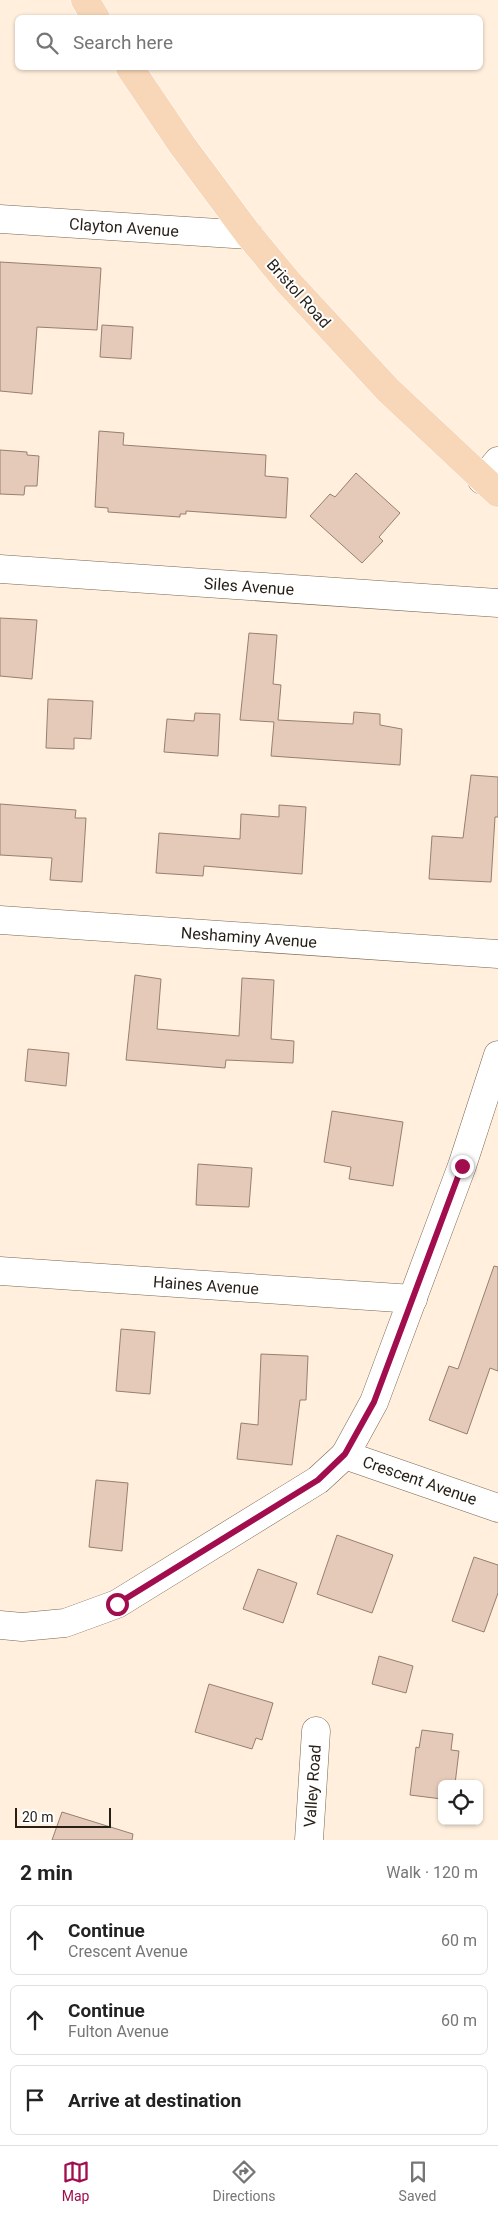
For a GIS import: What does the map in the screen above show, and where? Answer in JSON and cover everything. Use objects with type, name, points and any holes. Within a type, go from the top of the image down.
[{"type":"main road","points":[[85,0],[94,15]]},
{"type":"main road","name":"Bristol Road","points":[[131,70],[182,144],[249,235],[288,282],[388,390],[493,478]]},
{"type":"street","name":"Clayton Avenue","points":[[0,219],[249,235]]},
{"type":"street","name":"Siles Avenue","points":[[0,569],[498,602]]},
{"type":"street","name":"Neshaminy Avenue","points":[[0,920],[498,954]]},
{"type":"street","points":[[345,1454],[374,1402],[462,1166],[498,1055]]},
{"type":"street","name":"Haines Avenue","points":[[0,1271],[413,1299]]},
{"type":"street","name":"Crescent Avenue","points":[[0,1625],[22,1627],[64,1623],[117,1604],[318,1480],[345,1454],[498,1508]]},
{"type":"street","name":"Valley Road","points":[[309,1840],[316,1731]]},
{"type":"building","points":[[0,262],[101,268],[97,330],[37,327],[32,394],[0,391]]},
{"type":"building","points":[[102,325],[133,327],[131,359],[100,357]]},
{"type":"building","points":[[99,431],[124,433],[123,445],[266,455],[265,476],[288,478],[286,518],[186,511],[186,514],[180,514],[180,517],[108,512],[108,508],[95,507]]},
{"type":"building","points":[[0,450],[27,452],[27,455],[39,456],[37,486],[25,486],[24,495],[0,494]]},
{"type":"building","points":[[356,473],[400,513],[379,537],[383,541],[362,563],[310,516],[330,494],[335,497]]},
{"type":"building","points":[[0,618],[37,620],[32,679],[0,676]]},
{"type":"building","points":[[249,633],[277,635],[273,684],[281,685],[278,720],[353,724],[354,712],[380,714],[380,725],[402,729],[400,765],[271,756],[274,722],[240,720]]},
{"type":"building","points":[[48,699],[93,701],[91,739],[74,738],[74,749],[46,748]]},
{"type":"building","points":[[195,713],[220,714],[218,756],[164,752],[167,719],[194,721]]},
{"type":"building","points":[[471,775],[498,777],[498,817],[495,817],[491,882],[429,879],[432,836],[463,838]]},
{"type":"building","points":[[0,804],[76,810],[75,818],[86,818],[82,882],[50,880],[52,858],[0,855]]},
{"type":"building","points":[[279,805],[306,807],[302,874],[204,866],[203,876],[156,873],[159,833],[240,839],[241,814],[279,817]]},
{"type":"building","points":[[135,975],[161,979],[157,1029],[239,1036],[242,978],[274,980],[271,1039],[294,1041],[293,1063],[226,1060],[225,1068],[126,1060]]},
{"type":"building","points":[[28,1049],[69,1053],[66,1086],[25,1081]]},
{"type":"building","points":[[332,1111],[403,1122],[393,1186],[349,1179],[351,1167],[324,1162]]},
{"type":"building","points":[[198,1164],[252,1168],[249,1207],[196,1205]]},
{"type":"building","points":[[494,1266],[498,1267],[498,1371],[490,1368],[467,1434],[429,1420],[449,1366],[458,1369]]},
{"type":"building","points":[[121,1329],[155,1332],[150,1394],[116,1391]]},
{"type":"building","points":[[261,1354],[308,1356],[306,1400],[300,1400],[292,1465],[237,1459],[241,1423],[258,1425]]},
{"type":"building","points":[[96,1480],[128,1483],[122,1551],[89,1547]]},
{"type":"building","points":[[337,1535],[393,1555],[372,1613],[317,1594]]},
{"type":"building","points":[[474,1557],[498,1565],[498,1593],[484,1632],[452,1621]]},
{"type":"building","points":[[258,1569],[297,1583],[283,1623],[243,1609]]},
{"type":"building","points":[[379,1656],[413,1666],[406,1693],[372,1684]]},
{"type":"building","points":[[209,1684],[273,1703],[262,1740],[256,1738],[252,1749],[195,1732]]},
{"type":"building","points":[[422,1730],[453,1734],[451,1750],[459,1751],[455,1780],[438,1780],[438,1798],[410,1795],[416,1747],[419,1748]]},
{"type":"building","points":[[62,1812],[133,1834],[132,1840],[52,1840]]},
{"type":"route","points":[[117,1604],[318,1480],[345,1454],[374,1402],[462,1166]]}]
